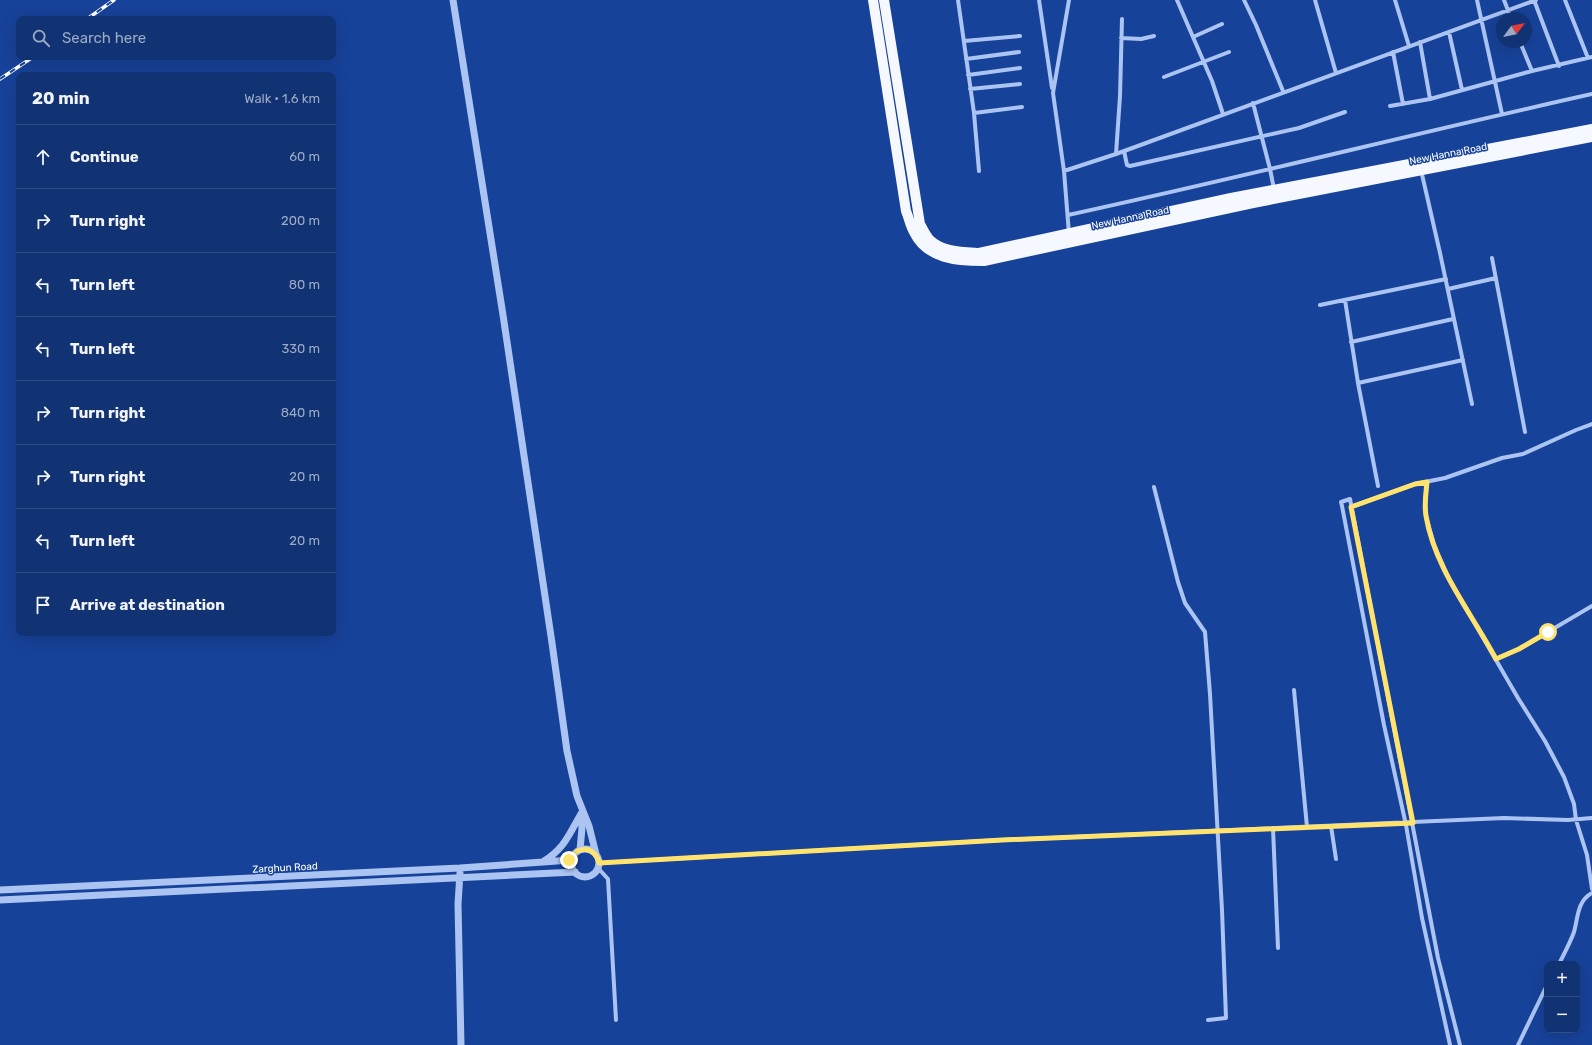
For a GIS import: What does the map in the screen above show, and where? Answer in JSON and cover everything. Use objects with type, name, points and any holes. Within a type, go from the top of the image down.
[{"type":"main road","name":"New Hanna Road","points":[[873,0],[906,211],[914,232],[926,248],[940,256],[961,261],[984,261],[1069,238]]},
{"type":"main road","name":"New Hanna Road","points":[[884,0],[920,224],[930,240],[943,248],[951,250],[979,253],[1069,238],[1592,129]]},
{"type":"main road","name":"New Hanna Road","points":[[1275,194],[1421,170],[1592,137]]},
{"type":"street","points":[[453,0],[504,323],[551,636],[566,751],[581,811],[582,828],[580,850]]},
{"type":"street","points":[[958,0],[974,113],[979,171]]},
{"type":"street","points":[[1039,0],[1064,171],[1069,238]]},
{"type":"street","points":[[1053,93],[1069,0]]},
{"type":"street","points":[[1177,0],[1204,62],[1223,114]]},
{"type":"street","points":[[1244,0],[1283,91]]},
{"type":"street","points":[[1315,0],[1336,73]]},
{"type":"street","points":[[1395,0],[1409,46]]},
{"type":"street","points":[[1477,0],[1502,114]]},
{"type":"street","points":[[1504,0],[1508,10]]},
{"type":"street","points":[[1064,171],[1116,154],[1283,91],[1535,0],[1559,66]]},
{"type":"street","points":[[1390,106],[1430,98],[1532,71],[1590,58],[1566,0]]},
{"type":"street","points":[[1116,154],[1120,96],[1122,19]]},
{"type":"street","points":[[1193,37],[1222,24]]},
{"type":"street","points":[[1449,32],[1462,90]]},
{"type":"street","points":[[964,41],[1020,36]]},
{"type":"street","points":[[1121,38],[1141,39],[1154,36]]},
{"type":"street","points":[[1420,42],[1430,98]]},
{"type":"street","points":[[1522,48],[1532,71]]},
{"type":"street","points":[[966,59],[1019,52]]},
{"type":"street","points":[[1164,77],[1229,52]]},
{"type":"street","points":[[1393,52],[1403,104]]},
{"type":"street","points":[[968,74],[1020,68]]},
{"type":"street","points":[[970,89],[1020,84]]},
{"type":"street","points":[[1068,215],[1198,187],[1502,114],[1592,94]]},
{"type":"street","points":[[1252,103],[1262,136],[1275,194]]},
{"type":"street","points":[[974,113],[1022,107]]},
{"type":"street","points":[[1124,151],[1127,165],[1130,166],[1314,124],[1345,112]]},
{"type":"street","points":[[1421,170],[1446,279],[1472,404]]},
{"type":"street","points":[[1492,258],[1525,432]]},
{"type":"street","points":[[1448,289],[1496,278]]},
{"type":"street","points":[[1320,305],[1446,279]]},
{"type":"street","points":[[1345,300],[1358,383],[1378,486]]},
{"type":"street","points":[[1351,342],[1454,319]]},
{"type":"street","points":[[1358,383],[1463,360]]},
{"type":"street","points":[[1351,507],[1415,484],[1460,474],[1502,458],[1523,454],[1592,424]]},
{"type":"street","points":[[1427,482],[1425,503],[1426,516],[1434,545],[1448,579],[1557,761],[1570,790],[1576,820],[1587,855],[1592,889]]},
{"type":"street","points":[[1154,487],[1178,582],[1185,603],[1205,632],[1210,694],[1222,910],[1226,1018],[1208,1020]]},
{"type":"street","points":[[1450,1045],[1422,918],[1405,823],[1384,725],[1341,502],[1350,500],[1438,958],[1460,1045]]},
{"type":"street","points":[[1496,659],[1519,649],[1592,606]]},
{"type":"street","points":[[1294,690],[1306,827]]},
{"type":"street","points":[[581,811],[589,826],[598,866],[608,879],[616,1020]]},
{"type":"street","points":[[544,861],[561,849],[568,840],[581,811]]},
{"type":"street","points":[[598,866],[1002,840],[1504,818],[1576,820],[1592,818]]},
{"type":"street","points":[[1331,826],[1336,859]]},
{"type":"street","points":[[1273,828],[1278,948]]},
{"type":"street","points":[[596,854],[588,849],[580,850],[573,856],[571,865],[575,872],[579,875],[588,876],[595,872],[598,866]]},
{"type":"street","name":"Zarghun Road","points":[[0,890],[460,868],[571,860]]},
{"type":"street","points":[[460,868],[461,877],[458,904],[461,1045]]},
{"type":"street","points":[[0,900],[575,872]]},
{"type":"street","points":[[1560,961],[1574,932],[1578,911],[1584,900],[1592,893]]},
{"type":"street","points":[[1518,1045],[1544,991]]},
{"type":"railway","points":[[91,16],[114,0]]},
{"type":"railway","points":[[0,79],[28,60]]},
{"type":"route","points":[[569,860],[571,860],[576,852],[584,849],[593,851],[598,858],[599,863],[1002,840],[1413,823],[1351,507],[1415,484],[1427,482],[1425,503],[1426,516],[1434,545],[1448,579],[1496,659],[1512,653],[1548,632]]}]
